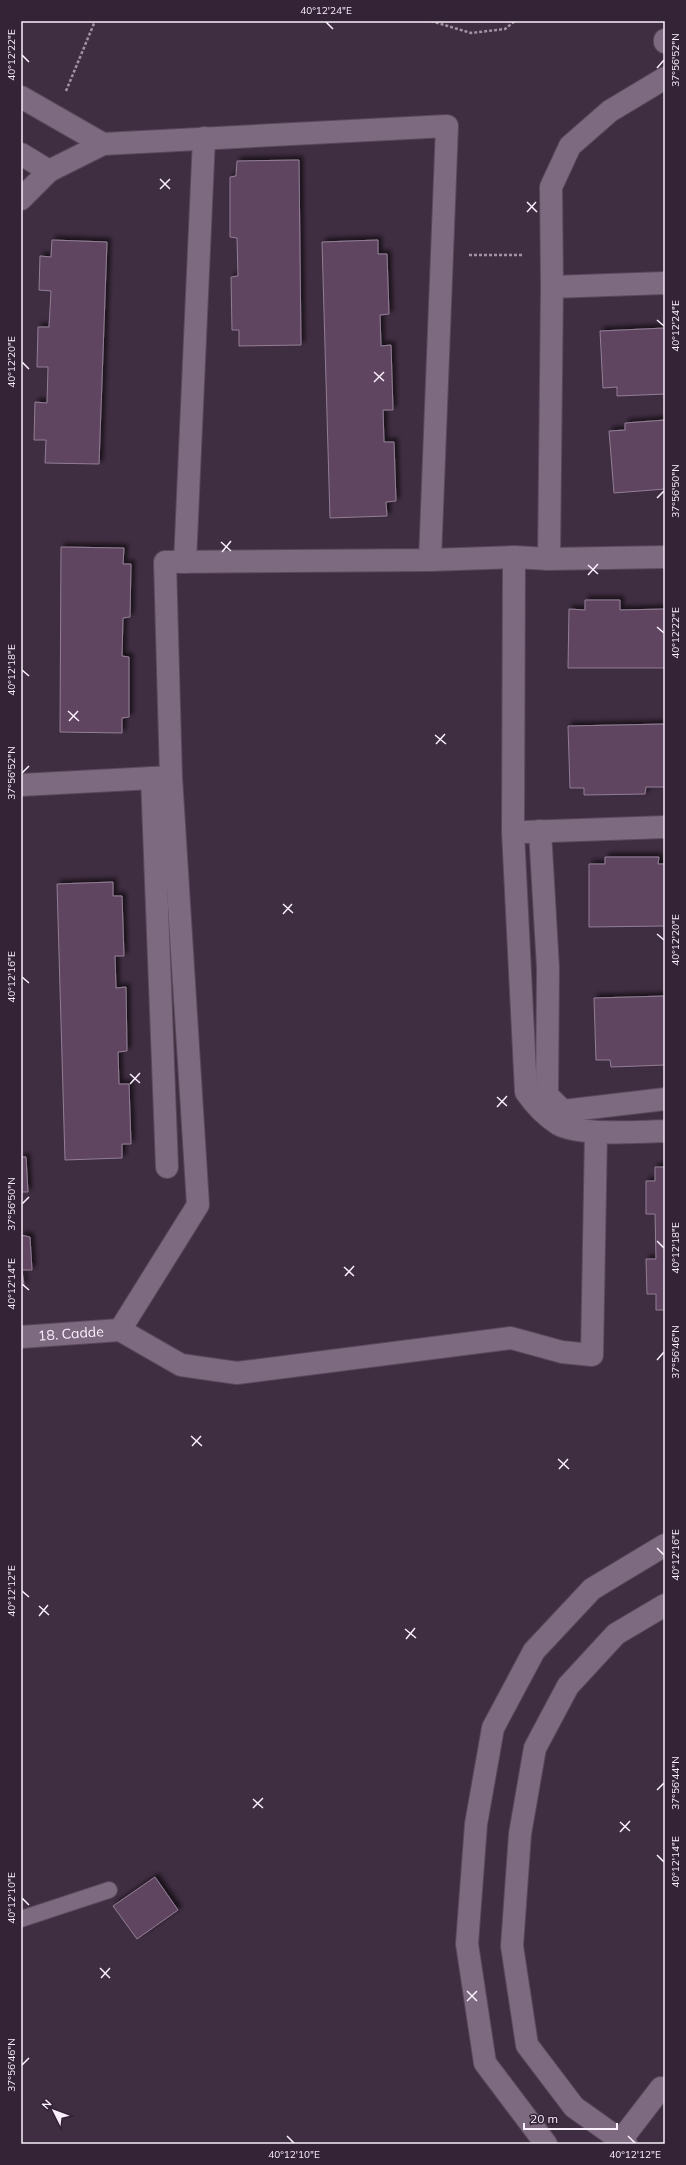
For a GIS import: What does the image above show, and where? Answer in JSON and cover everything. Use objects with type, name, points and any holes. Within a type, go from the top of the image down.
[{"type":"street","points":[[549,559],[552,287],[551,187],[570,146],[610,111],[665,78]]},
{"type":"street","points":[[21,97],[103,144]]},
{"type":"street","points":[[21,199],[49,171],[103,144],[447,126],[430,560]]},
{"type":"street","points":[[185,562],[204,138]]},
{"type":"street","points":[[21,154],[49,171]]},
{"type":"street","points":[[552,287],[665,282]]},
{"type":"street","points":[[514,557],[513,832],[526,1092],[537,1109],[560,1125],[596,1132],[665,1131]]},
{"type":"street","points":[[167,1167],[162,778],[165,562],[430,560],[514,557],[549,559],[665,557]]},
{"type":"street","points":[[21,784],[162,778]]},
{"type":"street","points":[[162,778],[198,1205],[120,1330],[181,1365],[237,1373],[511,1338],[562,1352],[592,1355],[596,1132]]},
{"type":"street","points":[[513,832],[665,827]]},
{"type":"street","points":[[540,831],[548,968],[547,1095],[563,1111],[665,1098]]},
{"type":"street","name":"18. Cadde","points":[[21,1337],[120,1330]]},
{"type":"street","points":[[546,2144],[485,2063],[467,1944],[476,1824],[493,1728],[534,1651],[586,1594],[665,1545]]},
{"type":"street","points":[[664,2085],[624,2142],[574,2107],[527,2045],[512,1946],[520,1834],[535,1748],[568,1686],[616,1634],[665,1605]]},
{"type":"lane","points":[[21,1919],[109,1890]]},
{"type":"path","points":[[56,116],[94,21]]},
{"type":"path","points":[[432,21],[471,33],[506,29],[515,21]]},
{"type":"path","points":[[442,255],[552,255]]},
{"type":"building","points":[[299,160],[301,345],[239,346],[239,330],[232,330],[231,277],[238,276],[237,238],[230,237],[230,177],[236,176],[237,161]]},
{"type":"building","points":[[52,240],[107,242],[99,464],[45,463],[46,440],[34,440],[35,402],[47,403],[48,367],[37,367],[38,327],[49,327],[51,291],[39,290],[40,256],[51,257]]},
{"type":"building","points":[[378,240],[378,254],[387,254],[389,314],[380,315],[381,346],[391,345],[393,410],[383,410],[384,442],[394,442],[396,501],[386,502],[387,516],[330,518],[322,242]]},
{"type":"building","points":[[665,328],[665,394],[617,396],[617,387],[603,388],[600,331]]},
{"type":"building","points":[[665,420],[665,489],[614,493],[609,431],[625,430],[625,423]]},
{"type":"building","points":[[61,547],[124,548],[123,564],[131,564],[130,617],[123,618],[122,656],[129,657],[129,717],[122,718],[122,733],[60,732]]},
{"type":"building","points":[[585,600],[620,600],[620,610],[665,609],[665,668],[568,668],[569,609],[585,610]]},
{"type":"building","points":[[665,724],[665,787],[646,787],[645,794],[584,795],[584,788],[570,788],[568,726]]},
{"type":"building","points":[[605,857],[659,857],[658,864],[665,864],[665,926],[589,927],[589,864],[605,864]]},
{"type":"building","points":[[113,882],[113,896],[122,896],[124,956],[115,956],[116,988],[126,987],[127,1051],[118,1052],[119,1084],[129,1084],[131,1144],[122,1144],[122,1158],[65,1160],[57,884]]},
{"type":"building","points":[[665,996],[665,1065],[611,1067],[610,1060],[596,1060],[594,998]]},
{"type":"building","points":[[21,1157],[26,1157],[28,1192],[21,1192]]},
{"type":"building","points":[[655,1167],[665,1167],[665,1310],[656,1310],[656,1294],[647,1294],[646,1259],[656,1259],[655,1214],[646,1214],[646,1181],[655,1181]]},
{"type":"building","points":[[21,1235],[30,1237],[32,1270],[22,1270],[24,1285],[21,1285]]},
{"type":"building","points":[[155,1877],[178,1910],[137,1939],[113,1906]]}]
